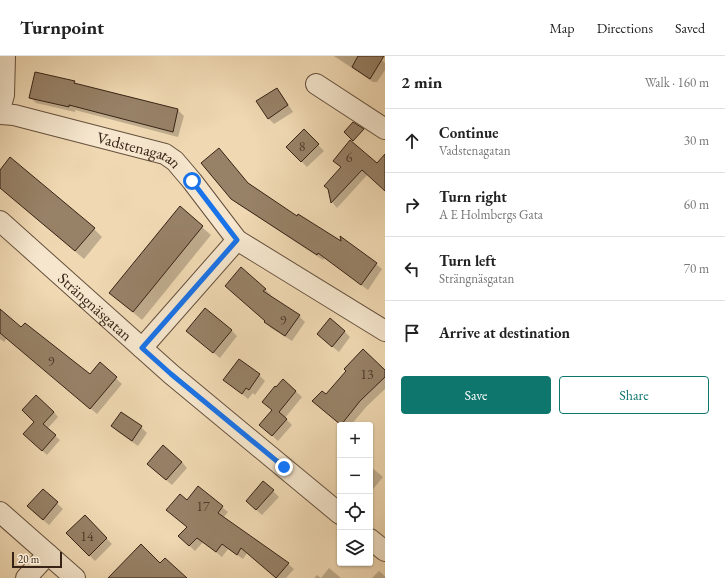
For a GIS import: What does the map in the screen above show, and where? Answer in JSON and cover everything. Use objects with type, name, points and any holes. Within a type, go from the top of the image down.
[{"type":"street","points":[[0,110],[4,95],[4,56]]},
{"type":"street","points":[[316,84],[385,129]]},
{"type":"street","name":"Vadstenagatan","points":[[0,114],[14,115],[165,154],[175,161],[192,181],[237,240],[381,321]]},
{"type":"street","name":"Strängnäsgatan","points":[[0,221],[171,374],[337,512]]},
{"type":"street","points":[[142,348],[237,240]]},
{"type":"street","points":[[0,512],[75,578]]},
{"type":"street","points":[[373,541],[385,551]]},
{"type":"street","points":[[26,578],[48,554]]},
{"type":"building","points":[[358,56],[384,56],[370,79],[352,67]]},
{"type":"building","points":[[35,72],[75,81],[74,83],[178,109],[173,132],[69,105],[69,107],[29,98]]},
{"type":"building","points":[[277,88],[288,105],[268,119],[256,101]]},
{"type":"building","points":[[353,122],[364,129],[353,141],[344,132]]},
{"type":"building","points":[[304,129],[319,144],[301,162],[286,147]]},
{"type":"building","points":[[350,140],[377,163],[385,154],[385,191],[362,170],[331,203],[328,189],[324,186],[341,167],[333,161]]},
{"type":"building","points":[[219,148],[248,183],[297,216],[298,214],[341,241],[340,236],[377,263],[361,285],[318,253],[317,255],[231,199],[201,163]]},
{"type":"building","points":[[10,157],[95,228],[75,251],[0,188],[0,170]]},
{"type":"building","points":[[180,206],[203,226],[133,312],[109,293]]},
{"type":"building","points":[[241,267],[266,289],[263,291],[300,315],[285,336],[264,322],[265,321],[225,286]]},
{"type":"building","points":[[205,308],[232,330],[213,353],[186,331]]},
{"type":"building","points":[[0,309],[21,327],[25,323],[90,374],[100,362],[117,377],[90,409],[0,333]]},
{"type":"building","points":[[330,318],[345,331],[332,347],[317,334]]},
{"type":"building","points":[[363,349],[385,370],[385,377],[360,401],[343,422],[337,422],[312,401],[322,391],[326,394],[346,371],[344,369]]},
{"type":"building","points":[[239,359],[260,374],[249,390],[246,388],[242,394],[223,380]]},
{"type":"building","points":[[283,379],[296,391],[279,412],[287,419],[272,436],[259,425],[272,410],[262,402]]},
{"type":"building","points":[[36,395],[54,412],[43,424],[56,435],[42,451],[23,434],[34,422],[22,410]]},
{"type":"building","points":[[121,412],[142,426],[132,441],[111,426]]},
{"type":"building","points":[[163,445],[182,462],[166,480],[147,464]]},
{"type":"building","points":[[263,481],[274,490],[256,510],[246,501]]},
{"type":"building","points":[[198,486],[223,506],[218,513],[289,563],[276,578],[241,548],[237,555],[222,544],[216,552],[197,538],[189,546],[178,536],[187,527],[166,510],[180,494],[187,500]]},
{"type":"building","points":[[43,489],[58,502],[43,520],[27,506]]},
{"type":"building","points":[[85,515],[107,538],[89,556],[66,533]]},
{"type":"building","points":[[141,544],[160,563],[165,558],[187,578],[108,578]]},
{"type":"route","points":[[192,181],[237,240],[142,348],[171,374],[284,467]]}]
